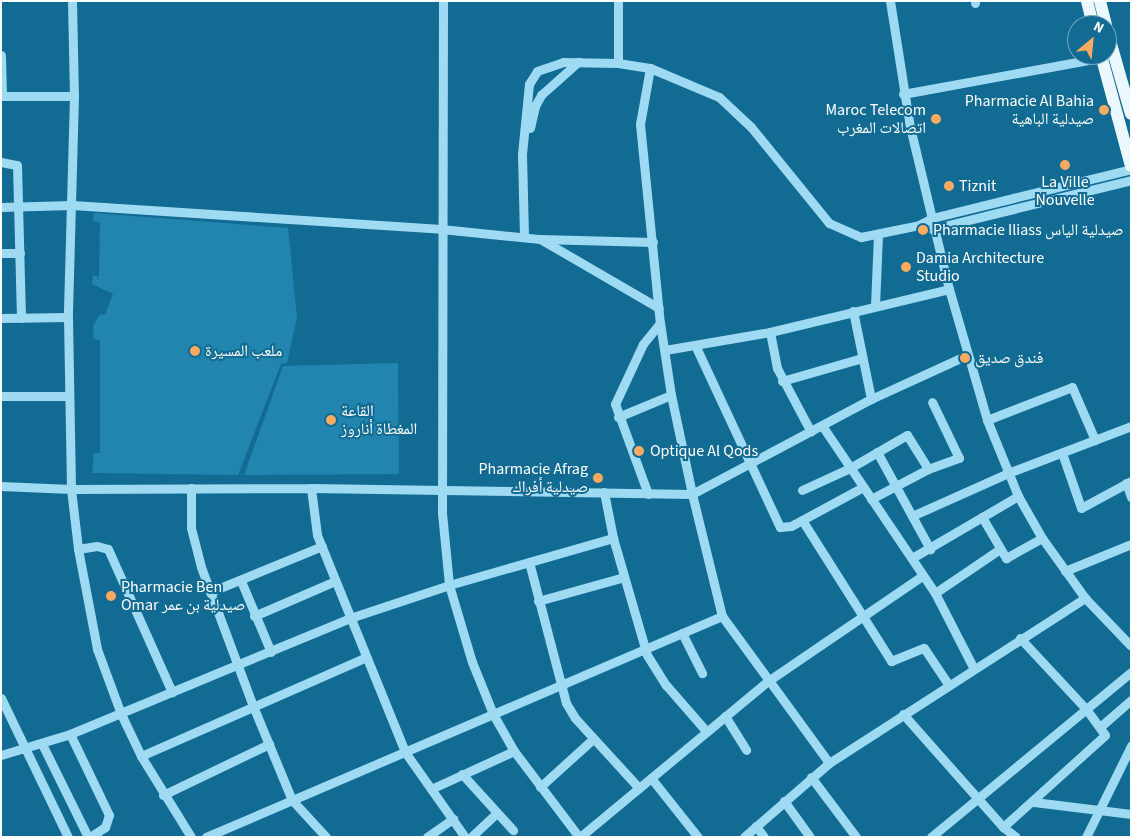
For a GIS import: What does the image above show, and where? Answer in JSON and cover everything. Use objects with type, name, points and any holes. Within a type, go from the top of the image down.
[{"type":"main road","points":[[1087,1],[1095,15]]},
{"type":"main road","points":[[1100,1],[1100,15]]},
{"type":"main road","points":[[1107,65],[1131,168]]},
{"type":"main road","points":[[1109,65],[1131,114]]},
{"type":"street","points":[[72,1],[74,96],[68,317],[71,490],[78,550],[97,649],[121,714],[141,756],[163,795],[191,837]]},
{"type":"street","points":[[443,1],[441,229],[442,490],[450,585],[472,662],[493,714],[514,751],[580,837],[768,681],[922,576]]},
{"type":"street","points":[[618,1],[618,63]]},
{"type":"street","points":[[890,1],[903,94],[949,289],[987,420],[1018,496],[1042,538],[1085,598],[1131,646]]},
{"type":"street","points":[[1,55],[2,96],[74,96]]},
{"type":"street","points":[[524,236],[522,154],[530,105],[529,84],[537,71],[551,65],[578,62],[618,63],[650,68],[708,91],[731,107],[829,223],[851,235],[878,235],[919,225],[932,218],[1131,168]]},
{"type":"street","points":[[530,105],[550,84],[578,62]]},
{"type":"street","points":[[903,94],[1067,63]]},
{"type":"street","points":[[650,68],[640,124],[660,323],[671,395],[692,494],[722,616],[828,763]]},
{"type":"street","points":[[1,162],[17,164],[20,206],[21,318]]},
{"type":"street","points":[[919,225],[935,230],[1131,180]]},
{"type":"street","points":[[1052,188],[1054,199]]},
{"type":"street","points":[[1,207],[72,205],[441,229],[540,239],[653,242]]},
{"type":"street","points":[[875,306],[878,235]]},
{"type":"street","points":[[540,239],[659,308]]},
{"type":"street","points":[[1,253],[20,253]]},
{"type":"street","points":[[665,350],[770,332],[949,289]]},
{"type":"street","points":[[853,311],[871,399]]},
{"type":"street","points":[[1,318],[68,317]]},
{"type":"street","points":[[648,494],[618,417],[616,399],[642,344],[660,323]]},
{"type":"street","points":[[770,332],[782,380],[811,432]]},
{"type":"street","points":[[695,345],[749,465],[780,527],[785,529],[863,487]]},
{"type":"street","points":[[1,486],[71,490],[311,488],[692,494],[823,427],[871,399],[967,356]]},
{"type":"street","points":[[782,380],[862,358]]},
{"type":"street","points":[[987,420],[1072,387],[1095,440]]},
{"type":"street","points":[[618,417],[671,395]]},
{"type":"street","points":[[1,396],[70,396]]},
{"type":"street","points":[[871,498],[928,469],[960,456],[932,402]]},
{"type":"street","points":[[912,516],[1008,473],[1131,426]]},
{"type":"street","points":[[823,427],[935,594],[974,669]]},
{"type":"street","points":[[802,490],[850,468],[908,435],[928,469]]},
{"type":"street","points":[[877,452],[930,549]]},
{"type":"street","points":[[1062,453],[1081,508],[1128,482],[1131,497]]},
{"type":"street","points":[[191,488],[191,528],[210,592],[253,706],[292,800],[326,837]]},
{"type":"street","points":[[311,488],[314,521],[322,546],[405,752],[465,837]]},
{"type":"street","points":[[604,492],[613,538],[645,649],[666,685],[707,732]]},
{"type":"street","points":[[912,558],[1018,496]]},
{"type":"street","points":[[982,517],[1007,558],[1042,538]]},
{"type":"street","points":[[802,520],[862,618],[891,661],[924,648],[948,684]]},
{"type":"street","points":[[1,755],[42,744],[121,714],[350,618],[450,585],[613,538]]},
{"type":"street","points":[[1065,571],[1131,544]]},
{"type":"street","points":[[78,550],[97,546],[108,549],[172,692]]},
{"type":"street","points":[[210,592],[241,581],[322,546]]},
{"type":"street","points":[[935,594],[1000,549]]},
{"type":"street","points":[[528,562],[560,685],[569,710],[639,788]]},
{"type":"street","points":[[538,601],[624,576]]},
{"type":"street","points":[[241,581],[254,616],[271,652]]},
{"type":"street","points":[[254,616],[335,581]]},
{"type":"street","points":[[744,837],[828,763],[948,684],[1085,598]]},
{"type":"street","points":[[206,837],[722,616]]},
{"type":"street","points":[[682,633],[702,673]]},
{"type":"street","points":[[1003,827],[1034,802],[1103,738],[1100,727],[1086,709],[1020,638]]},
{"type":"street","points":[[141,756],[366,657]]},
{"type":"street","points":[[932,837],[1131,672]]},
{"type":"street","points":[[1,698],[68,837]]},
{"type":"street","points":[[1100,727],[1131,700]]},
{"type":"street","points":[[903,714],[977,799],[1003,827],[1016,837]]},
{"type":"street","points":[[726,716],[746,750]]},
{"type":"street","points":[[42,744],[89,837],[105,827],[109,816],[70,734]]},
{"type":"street","points":[[540,787],[594,739]]},
{"type":"street","points":[[163,795],[268,744]]},
{"type":"street","points":[[1086,837],[1131,746]]},
{"type":"street","points":[[431,789],[514,751]]},
{"type":"street","points":[[462,774],[496,814],[513,830]]},
{"type":"street","points":[[811,777],[856,837]]},
{"type":"street","points":[[651,778],[698,837]]},
{"type":"street","points":[[784,801],[810,837]]},
{"type":"street","points":[[1034,802],[1131,814]]},
{"type":"street","points":[[472,837],[496,814]]},
{"type":"street","points":[[427,837],[453,819]]},
{"type":"street","points":[[756,826],[764,837]]},
{"type":"shaded area","name":"ملعب المسيرة","points":[[94,213],[288,228],[297,317],[287,363],[281,364],[238,475],[92,473],[94,453],[100,453],[100,340],[94,339],[93,326],[100,314],[105,315],[113,294],[92,284],[93,275],[99,277],[100,223],[93,220]]},
{"type":"shaded area","name":"القاعة المغطاة أناروز","points":[[398,363],[399,474],[244,475],[283,366]]},
{"type":"place","name":"Pharmacie Al Bahia صيدلية الباهية","points":[[1104,110]]},
{"type":"place","name":"Maroc Telecom اتصالات المغرب","points":[[936,119]]},
{"type":"place","name":"La Ville Nouvelle","points":[[1065,165]]},
{"type":"place","name":"Tiznit","points":[[949,186]]},
{"type":"place","name":"Pharmacie Iliass صيدلية الياس","points":[[923,230]]},
{"type":"place","name":"Damia Architecture Studio","points":[[906,267]]},
{"type":"place","name":"ملعب المسيرة","points":[[195,351]]},
{"type":"place","name":"فندق صديق","points":[[965,358]]},
{"type":"place","name":"القاعة المغطاة أناروز","points":[[331,420]]},
{"type":"place","name":"Optique Al Qods","points":[[639,451]]},
{"type":"place","name":"Pharmacie Afrag صيدلية أفراك","points":[[598,478]]},
{"type":"place","name":"Pharmacie Ben Omar صيدلية بن عمر","points":[[111,596]]}]
